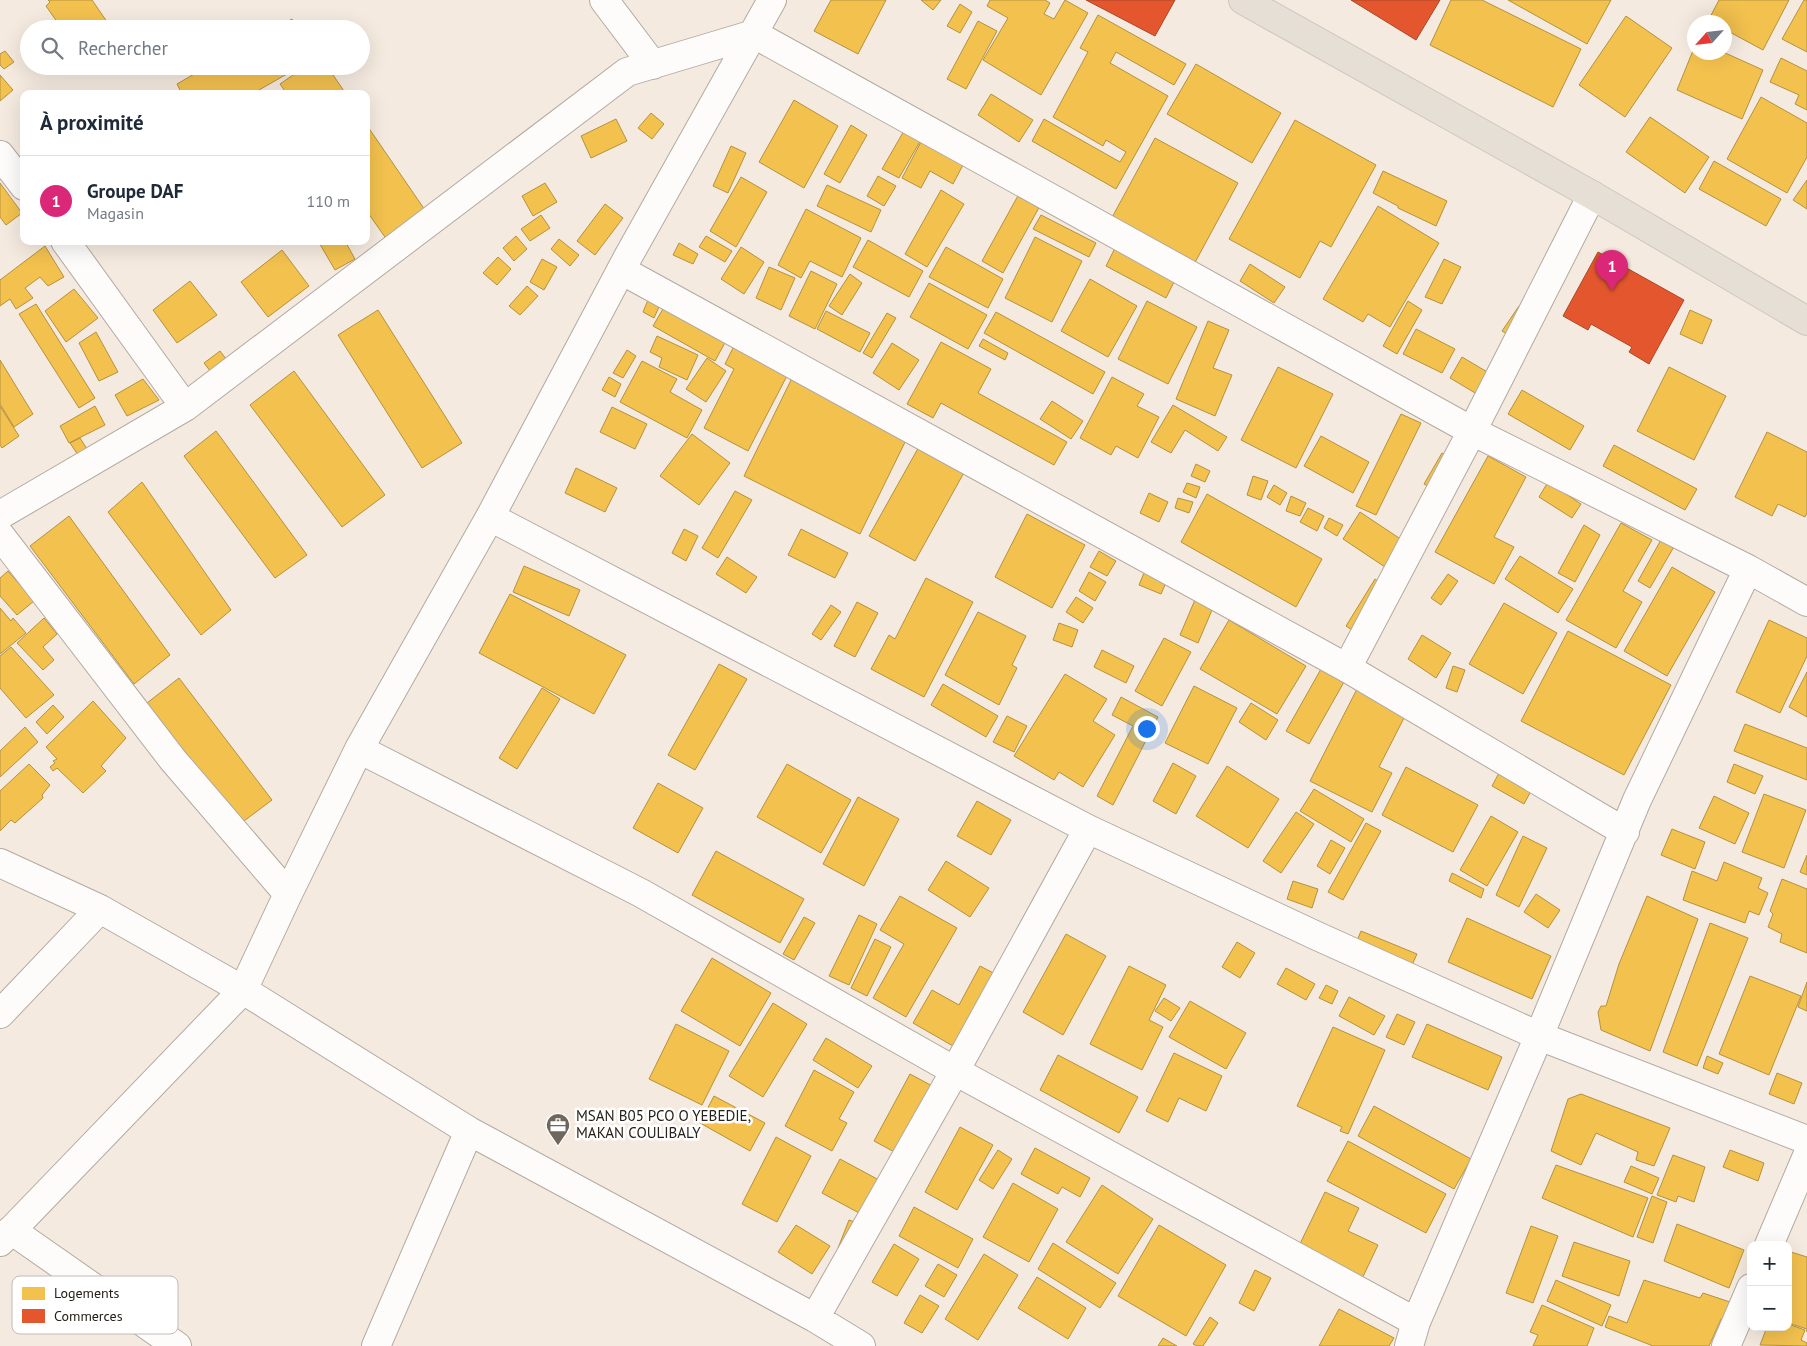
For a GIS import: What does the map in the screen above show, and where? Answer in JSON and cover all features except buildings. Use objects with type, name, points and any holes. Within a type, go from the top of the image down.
[{"type":"main road","points":[[1243,0],[1592,195],[1807,321]]},
{"type":"street","points":[[604,0],[653,65]]},
{"type":"street","points":[[68,1276],[5,1236],[243,990],[359,749],[490,517],[621,270],[772,0]]},
{"type":"street","points":[[0,515],[186,407],[628,72],[754,34],[1472,431],[1748,569],[1807,602]]},
{"type":"street","points":[[0,155],[20,181]]},
{"type":"street","points":[[1347,668],[1472,431],[1592,195]]},
{"type":"street","points":[[67,245],[186,407]]},
{"type":"street","points":[[621,270],[1347,668],[1625,832]]},
{"type":"street","points":[[490,517],[1088,829],[1317,936],[1539,1036],[1807,1140]]},
{"type":"street","points":[[0,535],[173,760],[288,894]]},
{"type":"street","points":[[359,749],[641,893],[1412,1334],[1637,800],[1748,569]]},
{"type":"street","points":[[815,1318],[955,1071],[1088,829]]},
{"type":"street","points":[[0,863],[100,909],[243,990],[470,1131],[815,1318],[849,1343]]},
{"type":"street","points":[[0,1014],[100,909]]},
{"type":"street","points":[[376,1346],[470,1131]]},
{"type":"street","points":[[1771,1241],[1807,1156]]},
{"type":"street","points":[[1726,1346],[1747,1297]]},
{"type":"street","points":[[158,1334],[177,1346]]},
{"type":"place","name":"Groupe DAF","points":[[1612,291]]},
{"type":"place","name":"MSAN B05 PCO O YEBEDIE, MAKAN COULIBALY","points":[[558,1146]]}]
